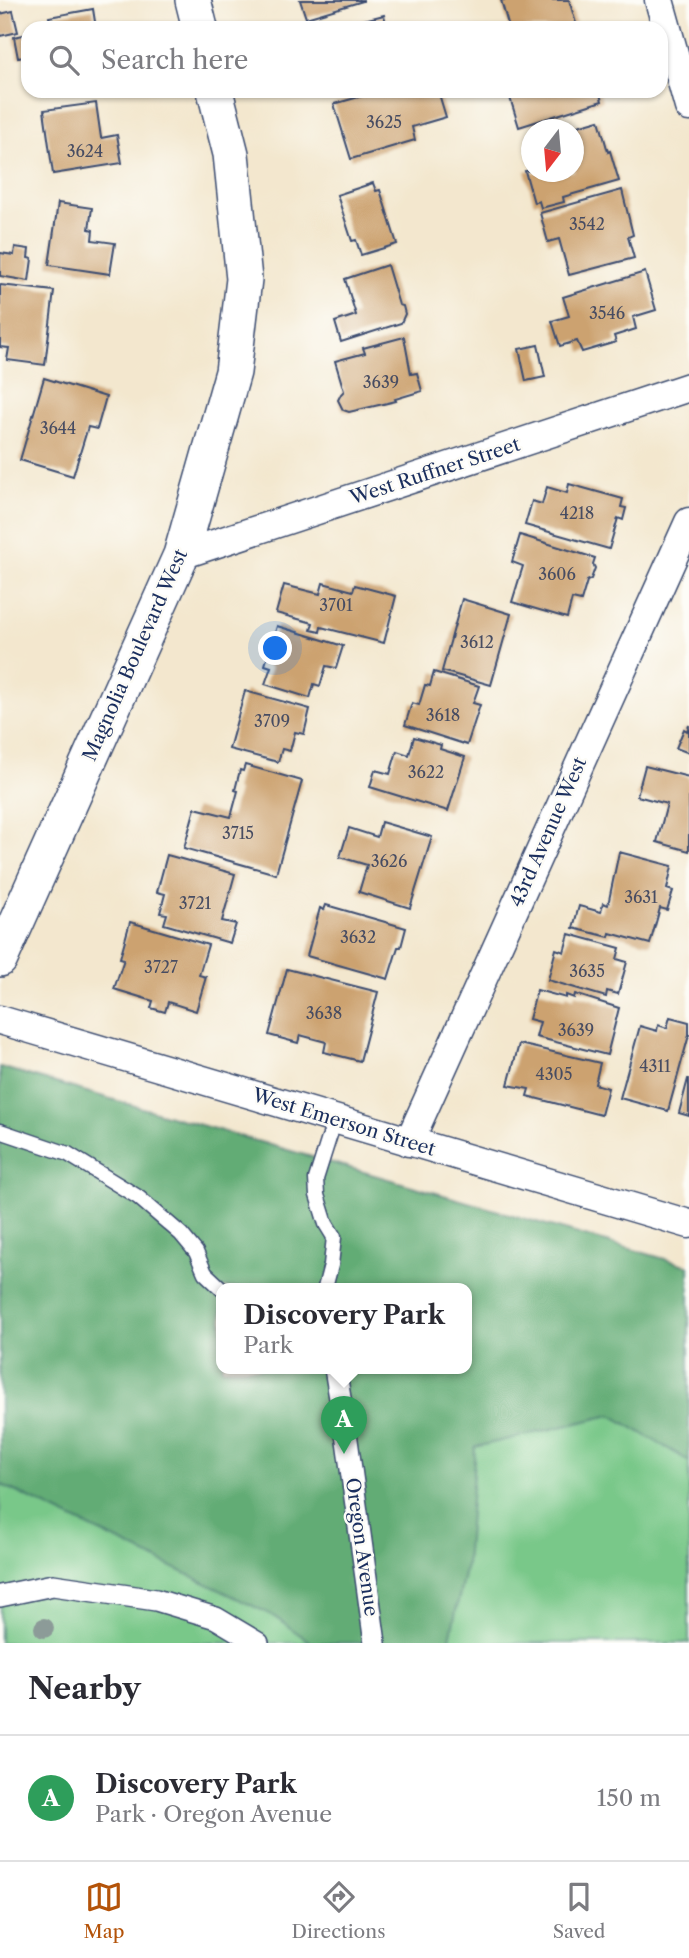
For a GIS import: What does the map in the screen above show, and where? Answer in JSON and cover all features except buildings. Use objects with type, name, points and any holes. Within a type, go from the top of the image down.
[{"type":"street","points":[[193,0],[198,21]]},
{"type":"street","points":[[659,0],[665,21]]},
{"type":"street","points":[[668,32],[689,107]]},
{"type":"street","name":"Magnolia Boulevard West","points":[[0,959],[181,555],[233,372],[244,279],[230,154],[217,98]]},
{"type":"street","name":"West Ruffner Street","points":[[181,555],[689,387]]},
{"type":"street","name":"43rd Avenue West","points":[[409,1142],[689,522]]},
{"type":"street","name":"West Emerson Street","points":[[0,1020],[689,1224]]},
{"type":"street","name":"Oregon Avenue","points":[[336,1374],[348,1440],[375,1643]]},
{"type":"street","points":[[0,1596],[53,1585],[156,1600],[216,1618],[258,1643]]},
{"type":"lane","points":[[326,1283],[334,1237],[326,1224],[317,1195],[316,1179],[335,1119]]},
{"type":"lane","points":[[0,1131],[68,1154],[138,1197],[180,1234],[196,1252],[205,1273],[216,1283]]},
{"type":"green space","points":[[0,1067],[689,1266],[689,1643],[0,1643]]},
{"type":"green space","points":[[0,1067],[689,1266],[689,1461],[611,1415],[475,1447],[466,1565],[449,1643],[312,1643],[272,1615],[0,1484]]},
{"type":"place","name":"Discovery Park","points":[[344,1454]]}]
